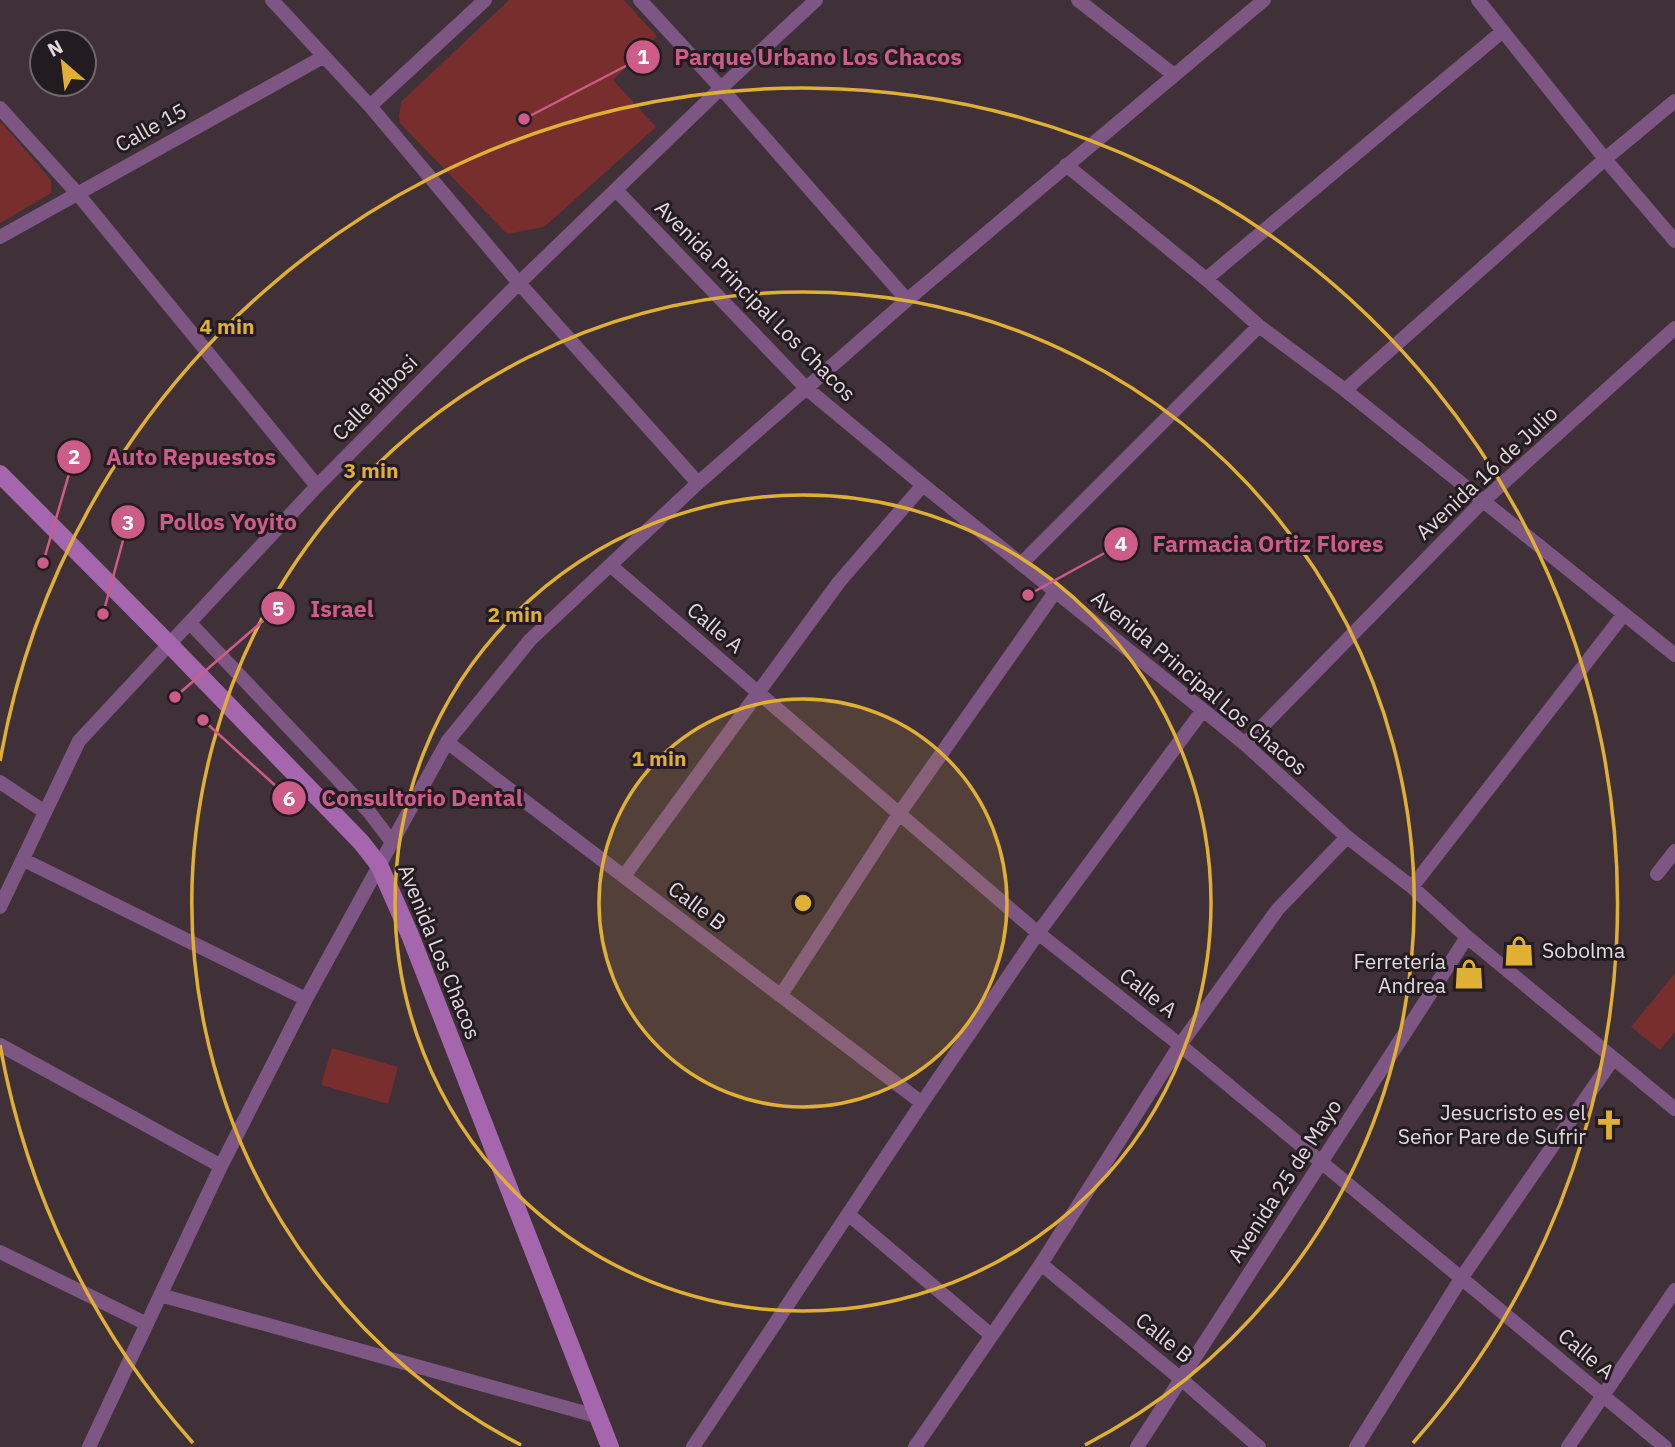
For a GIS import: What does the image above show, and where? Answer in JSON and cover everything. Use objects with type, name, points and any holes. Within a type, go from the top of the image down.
[{"type":"street","points":[[272,0],[370,106],[519,283],[698,483]]},
{"type":"street","points":[[370,106],[485,0]]},
{"type":"street","points":[[640,0],[907,300]]},
{"type":"street","name":"Calle Bibosi","points":[[1,900],[24,860],[79,741],[317,486],[519,283],[816,0]]},
{"type":"street","points":[[1078,0],[1174,75]]},
{"type":"street","points":[[89,1447],[221,1166],[306,999],[447,742],[530,640],[698,483],[907,300],[1264,0]]},
{"type":"street","points":[[1480,0],[1605,159],[1675,241]]},
{"type":"street","points":[[1206,279],[1503,32]]},
{"type":"street","name":"Calle 15","points":[[0,237],[323,57]]},
{"type":"street","points":[[1345,390],[1605,159],[1675,101]]},
{"type":"street","points":[[0,108],[77,193],[317,486]]},
{"type":"street","points":[[1066,165],[1206,279],[1259,326],[1345,390],[1675,655]]},
{"type":"street","name":"Avenida Principal Los Chacos","points":[[616,190],[806,388],[922,485],[1245,744],[1347,837],[1412,887],[1467,937],[1675,1109]]},
{"type":"street","points":[[1022,563],[1259,326]]},
{"type":"street","name":"Avenida 16 de Julio","points":[[1245,744],[1482,502],[1675,328]]},
{"type":"street","name":"Avenida Los Chacos","points":[[0,474],[361,842],[379,865],[410,935],[610,1447]]},
{"type":"street","points":[[624,876],[839,582],[922,485]]},
{"type":"street","name":"Calle A","points":[[610,565],[1038,933],[1180,1045],[1665,1447]]},
{"type":"street","points":[[780,995],[899,814],[1055,592]]},
{"type":"street","points":[[1412,887],[1624,614]]},
{"type":"street","points":[[190,623],[369,812],[392,842]]},
{"type":"street","points":[[693,1447],[1038,933],[1203,710]]},
{"type":"street","name":"Calle B","points":[[447,742],[922,1103]]},
{"type":"street","points":[[0,782],[45,812]]},
{"type":"street","points":[[915,1447],[1041,1264],[1180,1045],[1278,909],[1347,837]]},
{"type":"street","points":[[1657,874],[1675,851]]},
{"type":"street","points":[[24,860],[306,999]]},
{"type":"street","name":"Avenida 25 de Mayo","points":[[1138,1447],[1467,937]]},
{"type":"street","points":[[0,1045],[221,1166]]},
{"type":"street","points":[[1356,1447],[1462,1277],[1613,1059]]},
{"type":"street","points":[[848,1214],[991,1335]]},
{"type":"street","points":[[0,1252],[147,1324]]},
{"type":"street","name":"Calle B","points":[[1041,1264],[1259,1447]]},
{"type":"street","points":[[1568,1447],[1675,1290]]},
{"type":"street","points":[[160,1296],[596,1416]]},
{"type":"shaded area","points":[[509,0],[624,0],[657,36],[613,80],[656,127],[544,227],[507,234],[400,123],[399,116],[401,102]]},
{"type":"shaded area","points":[[0,121],[51,180],[51,193],[0,223]]},
{"type":"shaded area","points":[[1675,973],[1675,1032],[1660,1050],[1631,1027]]},
{"type":"shaded area","points":[[332,1048],[398,1067],[388,1104],[321,1085]]},
{"type":"place","name":"Parque Urbano Los Chacos","points":[[524,119]]},
{"type":"place","name":"Auto Repuestos","points":[[43,563]]},
{"type":"place","name":"Farmacia Ortiz Flores","points":[[1028,595]]},
{"type":"place","name":"Pollos Yoyito","points":[[103,614]]},
{"type":"place","name":"Israel","points":[[175,697]]},
{"type":"place","name":"Consultorio Dental","points":[[203,720]]},
{"type":"place","name":"Sobolma","points":[[1519,951]]},
{"type":"place","name":"Ferretería Andrea","points":[[1469,974]]},
{"type":"place","name":"Jesucristo es el Señor Pare de Sufrir","points":[[1609,1125]]}]
